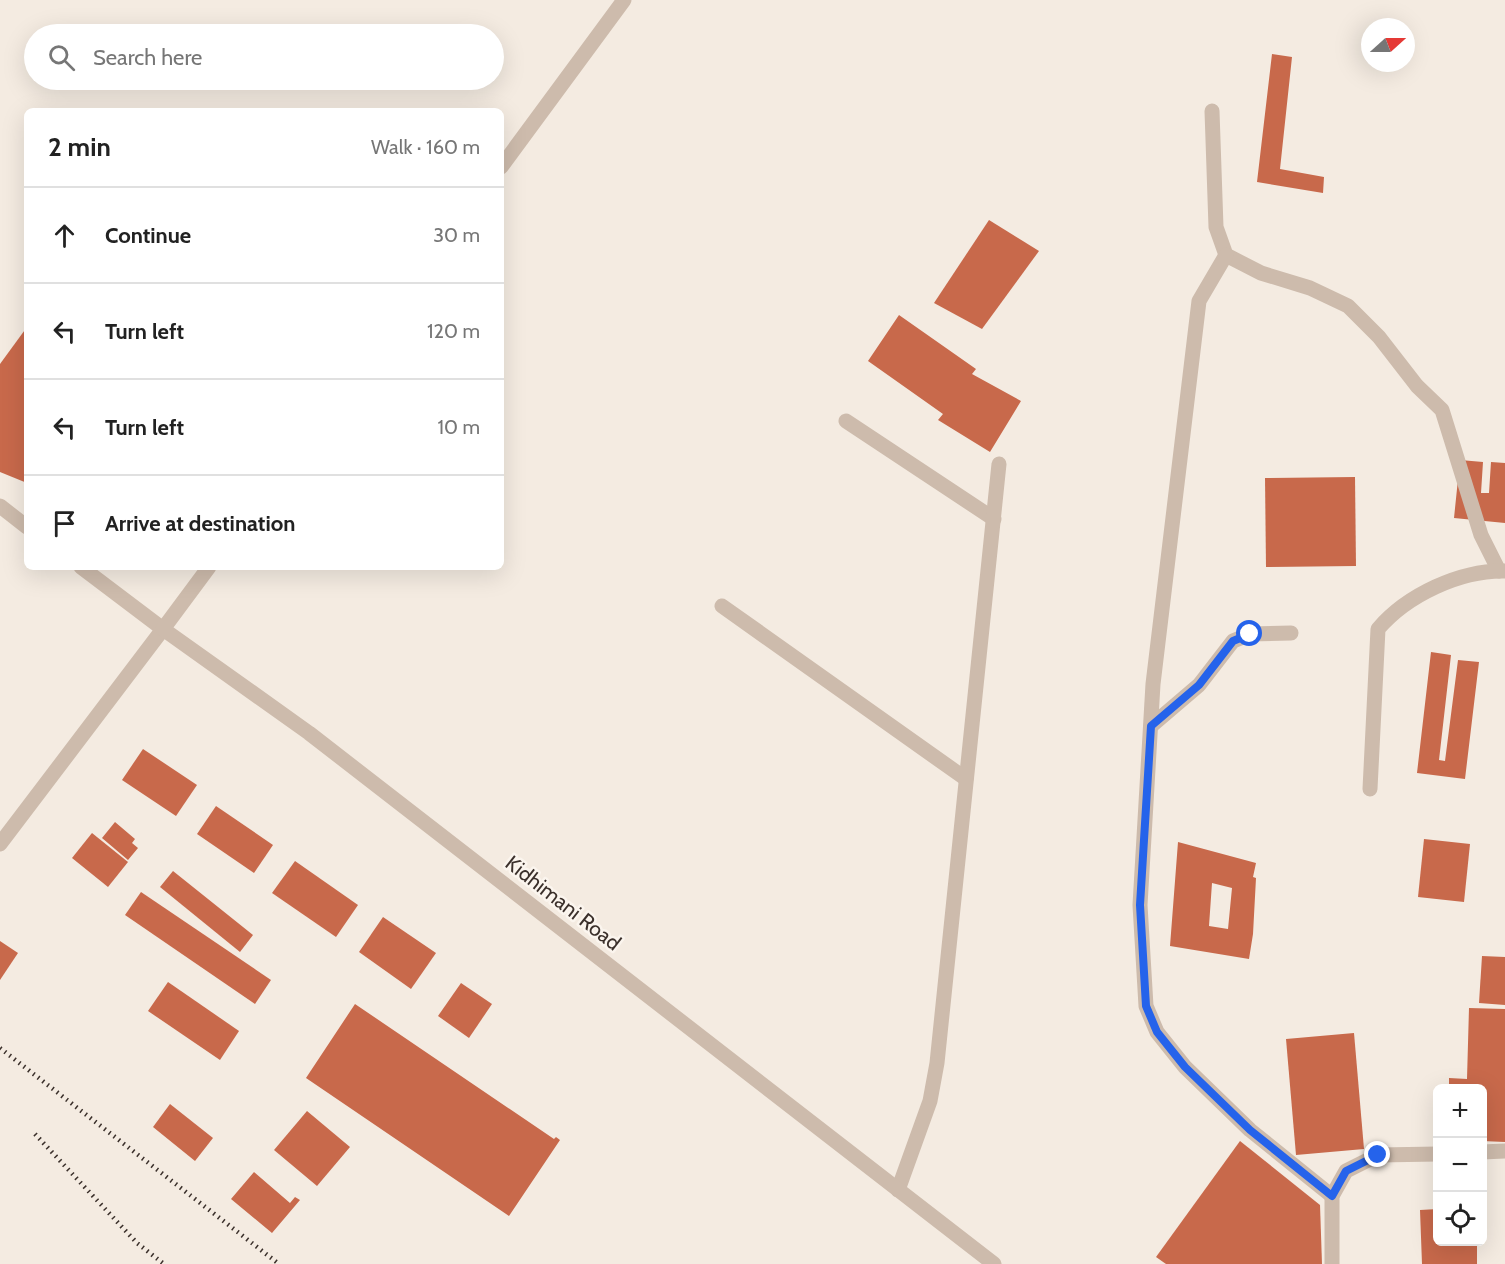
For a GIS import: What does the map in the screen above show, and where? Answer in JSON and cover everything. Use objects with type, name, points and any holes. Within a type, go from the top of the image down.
[{"type":"street","points":[[504,163],[624,0]]},
{"type":"street","points":[[1212,111],[1216,227],[1226,255],[1261,273],[1310,288],[1348,306],[1379,337],[1417,386],[1442,410],[1481,535],[1502,571],[1458,579],[1411,598],[1390,614],[1378,629],[1370,789]]},
{"type":"street","points":[[1226,255],[1199,301],[1153,684],[1140,905],[1146,1006],[1157,1032],[1185,1067],[1250,1130],[1332,1196]]},
{"type":"street","points":[[846,421],[994,519]]},
{"type":"street","points":[[898,1190],[930,1101],[937,1063],[999,464]]},
{"type":"street","points":[[0,506],[24,524]]},
{"type":"street","name":"Kidhimani Road","points":[[85,570],[309,733],[994,1264]]},
{"type":"street","points":[[0,844],[207,570]]},
{"type":"street","points":[[723,606],[966,778]]},
{"type":"street","points":[[1151,726],[1199,685],[1233,641],[1250,634],[1291,633]]},
{"type":"street","points":[[1487,1152],[1505,1151]]},
{"type":"street","points":[[1332,1264],[1332,1196],[1346,1171],[1378,1155],[1433,1154]]},
{"type":"building","points":[[1272,54],[1292,57],[1280,169],[1324,177],[1323,193],[1257,182]]},
{"type":"building","points":[[989,220],[1039,251],[982,329],[934,303]]},
{"type":"building","points":[[899,315],[976,369],[972,374],[1021,401],[990,452],[938,420],[943,414],[868,361]]},
{"type":"building","points":[[24,331],[24,482],[0,472],[0,364]]},
{"type":"building","points":[[1460,460],[1483,462],[1481,493],[1489,493],[1491,462],[1505,463],[1505,523],[1454,518]]},
{"type":"building","points":[[1355,477],[1356,566],[1266,567],[1265,478]]},
{"type":"building","points":[[1431,652],[1451,655],[1439,760],[1445,761],[1458,660],[1479,662],[1465,779],[1417,773]]},
{"type":"building","points":[[143,749],[197,785],[176,816],[122,780]]},
{"type":"building","points":[[216,806],[273,845],[254,873],[197,834]]},
{"type":"building","points":[[115,822],[135,839],[132,843],[138,848],[128,860],[102,838]]},
{"type":"building","points":[[92,833],[128,862],[108,887],[72,858]]},
{"type":"building","points":[[1424,839],[1470,844],[1464,902],[1418,897]]},
{"type":"building","points":[[1178,842],[1256,863],[1253,877],[1256,878],[1253,934],[1249,959],[1170,946]],"holes":[[[1212,883],[1232,888],[1228,929],[1209,926]]]},
{"type":"building","points":[[295,861],[358,905],[336,937],[272,893]]},
{"type":"building","points":[[173,871],[253,935],[240,952],[160,887]]},
{"type":"building","points":[[141,892],[271,980],[255,1004],[125,915]]},
{"type":"building","points":[[383,917],[436,953],[411,989],[359,952]]},
{"type":"building","points":[[0,941],[18,953],[0,980]]},
{"type":"building","points":[[1482,956],[1505,957],[1505,1005],[1479,1003]]},
{"type":"building","points":[[168,982],[239,1031],[220,1060],[148,1011]]},
{"type":"building","points":[[461,983],[492,1004],[469,1038],[438,1016]]},
{"type":"building","points":[[355,1004],[554,1139],[556,1137],[560,1140],[509,1216],[306,1078]]},
{"type":"building","points":[[1469,1008],[1505,1009],[1505,1142],[1487,1141],[1487,1084],[1449,1084],[1449,1078],[1467,1079]]},
{"type":"building","points":[[1354,1033],[1364,1149],[1296,1155],[1286,1039]]},
{"type":"building","points":[[170,1104],[213,1138],[195,1161],[153,1127]]},
{"type":"building","points":[[307,1111],[350,1147],[317,1186],[274,1150]]},
{"type":"building","points":[[1240,1141],[1320,1205],[1322,1264],[1166,1264],[1156,1257]]},
{"type":"building","points":[[254,1172],[290,1203],[295,1197],[300,1200],[272,1233],[231,1199]]},
{"type":"building","points":[[1433,1209],[1433,1246],[1477,1246],[1477,1264],[1422,1264],[1420,1210]]},
{"type":"railway","points":[[0,1048],[279,1264]]},
{"type":"railway","points":[[35,1134],[137,1243],[164,1264]]},
{"type":"route","points":[[1250,634],[1233,641],[1199,685],[1151,726],[1140,905],[1146,1006],[1157,1032],[1185,1067],[1250,1130],[1332,1196],[1346,1171],[1378,1155]]}]
